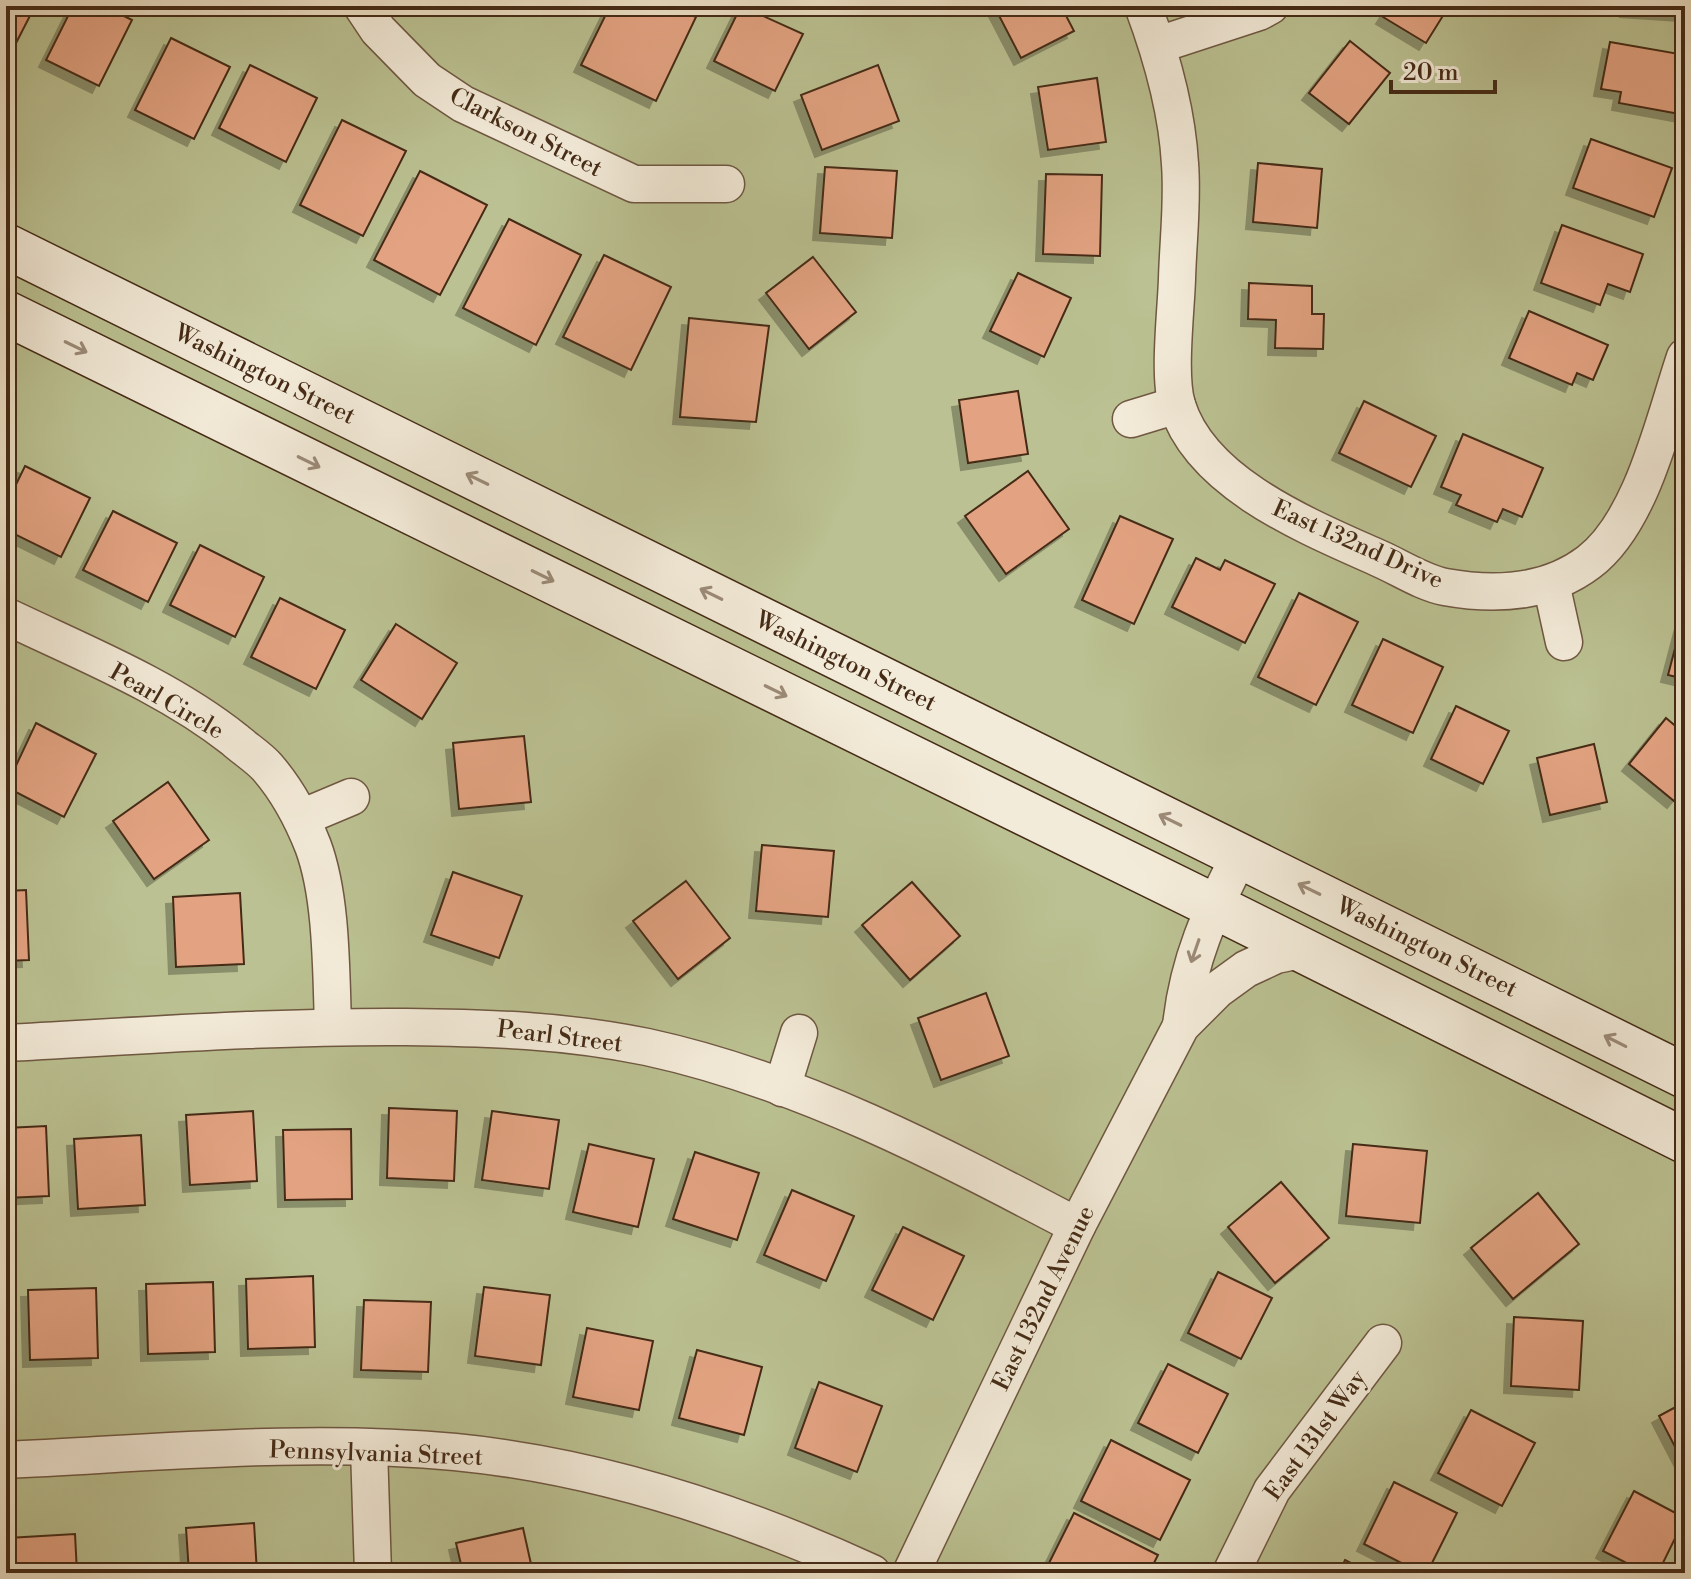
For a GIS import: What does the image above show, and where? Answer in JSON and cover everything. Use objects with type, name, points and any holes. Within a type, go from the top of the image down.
[{"type":"main road","name":"Washington Street","points":[[6,246],[1685,1076]]},
{"type":"main road","points":[[6,313],[1214,906],[1685,1141]]},
{"type":"street","name":"Clarkson Street","points":[[362,6],[378,30],[427,80],[463,104],[634,184],[726,184]]},
{"type":"street","name":"East 132nd Drive","points":[[1143,6],[1158,45],[1174,109],[1181,166],[1174,360],[1177,405],[1198,446],[1229,476],[1265,502],[1351,546],[1441,586],[1507,592],[1551,583],[1591,561],[1617,534],[1637,500],[1685,357]]},
{"type":"street","points":[[1158,45],[1270,6]]},
{"type":"street","points":[[1131,419],[1177,405]]},
{"type":"street","points":[[1551,583],[1564,642]]},
{"type":"street","name":"Pearl Circle","points":[[6,616],[157,690],[212,722],[265,764],[301,818],[314,848],[330,946],[333,1026]]},
{"type":"street","points":[[301,818],[351,797]]},
{"type":"street","name":"East 132nd Avenue","points":[[1181,1026],[1191,963],[1214,906],[1240,855]]},
{"type":"street","name":"East 132nd Avenue","points":[[911,1573],[1077,1226],[1181,1026],[1217,990],[1246,969],[1276,955],[1301,950]]},
{"type":"street","name":"Pearl Street","points":[[6,1043],[333,1026],[511,1028],[572,1034],[648,1048],[782,1088],[963,1165],[1077,1226]]},
{"type":"street","points":[[782,1088],[799,1033]]},
{"type":"street","name":"East 131st Way","points":[[1231,1573],[1272,1490],[1383,1343]]},
{"type":"street","name":"Pennsylvania Street","points":[[6,1460],[283,1447],[455,1452],[621,1481],[724,1513],[827,1552],[872,1573]]},
{"type":"street","points":[[369,1448],[373,1573]]},
{"type":"green space","points":[[6,6],[1685,6],[1685,1573],[6,1573]]},
{"type":"building","points":[[6,6],[35,6],[15,45],[6,40]]},
{"type":"building","points":[[73,6],[104,6],[132,20],[99,86],[46,60]]},
{"type":"building","points":[[610,6],[673,6],[696,17],[656,101],[581,65]]},
{"type":"building","points":[[741,6],[803,34],[775,91],[714,61]]},
{"type":"building","points":[[994,6],[1061,6],[1074,31],[1021,58]]},
{"type":"building","points":[[1390,6],[1449,6],[1426,43],[1383,17]]},
{"type":"building","points":[[1628,6],[1685,6],[1685,14],[1627,10]]},
{"type":"building","points":[[171,38],[230,67],[194,139],[135,110]]},
{"type":"building","points":[[1350,41],[1390,73],[1349,124],[1309,93]]},
{"type":"building","points":[[1610,42],[1685,55],[1685,115],[1619,103],[1621,92],[1601,89]]},
{"type":"building","points":[[250,65],[317,98],[286,162],[219,128]]},
{"type":"building","points":[[878,65],[899,121],[822,150],[801,95]]},
{"type":"building","points":[[1097,78],[1106,142],[1048,150],[1038,87]]},
{"type":"building","points":[[342,120],[406,151],[363,236],[300,205]]},
{"type":"building","points":[[1591,139],[1672,168],[1654,217],[1573,188]]},
{"type":"building","points":[[1258,163],[1322,169],[1317,228],[1253,222]]},
{"type":"building","points":[[825,167],[897,171],[892,238],[820,233]]},
{"type":"building","points":[[420,171],[487,205],[440,295],[374,260]]},
{"type":"building","points":[[1046,174],[1102,175],[1100,256],[1043,254]]},
{"type":"building","points":[[509,219],[581,255],[536,345],[463,308]]},
{"type":"building","points":[[1562,225],[1643,254],[1630,292],[1608,284],[1600,305],[1541,283]]},
{"type":"building","points":[[604,255],[671,287],[631,370],[563,337]]},
{"type":"building","points":[[813,257],[856,312],[809,349],[766,293]]},
{"type":"building","points":[[1018,273],[1071,298],[1044,357],[990,331]]},
{"type":"building","points":[[1249,283],[1312,286],[1312,314],[1324,314],[1323,349],[1275,348],[1276,320],[1248,319]]},
{"type":"building","points":[[1529,311],[1608,345],[1593,380],[1577,373],[1572,385],[1509,358]]},
{"type":"building","points":[[689,318],[769,326],[756,422],[680,417]]},
{"type":"building","points":[[1018,391],[1028,454],[968,463],[959,400]]},
{"type":"building","points":[[1364,401],[1436,436],[1411,487],[1339,453]]},
{"type":"building","points":[[1463,434],[1543,468],[1522,517],[1503,509],[1497,522],[1456,505],[1461,495],[1441,487]]},
{"type":"building","points":[[25,466],[90,498],[61,557],[6,530],[6,505]]},
{"type":"building","points":[[1028,471],[1069,529],[1006,574],[965,516]]},
{"type":"building","points":[[113,511],[177,543],[148,602],[83,570]]},
{"type":"building","points":[[1120,516],[1173,539],[1134,624],[1082,600]]},
{"type":"building","points":[[200,545],[264,577],[235,637],[170,605]]},
{"type":"building","points":[[1196,558],[1220,570],[1225,560],[1275,584],[1245,643],[1172,607]]},
{"type":"building","points":[[1299,593],[1358,622],[1316,705],[1258,677]]},
{"type":"building","points":[[280,598],[345,630],[316,689],[251,657]]},
{"type":"building","points":[[1685,618],[1685,679],[1668,675]]},
{"type":"building","points":[[396,624],[457,663],[422,719],[361,680]]},
{"type":"building","points":[[1383,639],[1443,667],[1413,733],[1352,705]]},
{"type":"building","points":[[1456,706],[1509,731],[1483,784],[1431,759]]},
{"type":"building","points":[[1666,718],[1685,734],[1685,788],[1674,801],[1629,764]]},
{"type":"building","points":[[36,723],[96,754],[64,817],[6,787]]},
{"type":"building","points":[[524,736],[531,802],[459,809],[453,743]]},
{"type":"building","points":[[1594,744],[1607,802],[1550,815],[1537,758]]},
{"type":"building","points":[[168,782],[209,840],[154,879],[113,821]]},
{"type":"building","points":[[762,845],[834,851],[828,917],[756,911]]},
{"type":"building","points":[[453,872],[522,896],[499,958],[431,935]]},
{"type":"building","points":[[686,881],[730,938],[678,979],[633,921]]},
{"type":"building","points":[[912,882],[960,936],[910,980],[862,925]]},
{"type":"building","points":[[26,890],[29,960],[6,961],[6,891]]},
{"type":"building","points":[[240,893],[244,964],[176,967],[173,897]]},
{"type":"building","points":[[986,993],[1009,1056],[941,1080],[918,1018]]},
{"type":"building","points":[[389,1108],[457,1111],[454,1181],[387,1178]]},
{"type":"building","points":[[253,1111],[257,1181],[190,1185],[186,1115]]},
{"type":"building","points":[[492,1111],[559,1120],[549,1189],[482,1180]]},
{"type":"building","points":[[46,1126],[49,1196],[6,1198],[6,1128]]},
{"type":"building","points":[[351,1129],[352,1199],[285,1200],[283,1130]]},
{"type":"building","points":[[141,1135],[145,1205],[78,1209],[74,1139]]},
{"type":"building","points":[[589,1144],[654,1159],[638,1227],[573,1212]]},
{"type":"building","points":[[1353,1144],[1427,1151],[1420,1223],[1346,1216]]},
{"type":"building","points":[[695,1152],[759,1173],[737,1240],[673,1219]]},
{"type":"building","points":[[1281,1182],[1329,1238],[1275,1283],[1228,1227]]},
{"type":"building","points":[[792,1190],[854,1216],[826,1281],[764,1255]]},
{"type":"building","points":[[1538,1193],[1579,1244],[1513,1299],[1471,1248]]},
{"type":"building","points":[[903,1227],[964,1256],[933,1320],[872,1290]]},
{"type":"building","points":[[1218,1272],[1272,1298],[1241,1359],[1188,1333]]},
{"type":"building","points":[[313,1276],[315,1347],[248,1349],[246,1279]]},
{"type":"building","points":[[213,1282],[215,1352],[148,1354],[146,1284]]},
{"type":"building","points":[[484,1287],[550,1295],[541,1365],[475,1356]]},
{"type":"building","points":[[96,1288],[98,1358],[30,1360],[28,1290]]},
{"type":"building","points":[[364,1300],[431,1302],[428,1372],[361,1370]]},
{"type":"building","points":[[1514,1317],[1583,1321],[1579,1390],[1511,1386]]},
{"type":"building","points":[[587,1328],[653,1341],[639,1410],[573,1397]]},
{"type":"building","points":[[697,1350],[762,1367],[744,1435],[679,1418]]},
{"type":"building","points":[[1168,1364],[1228,1394],[1198,1453],[1138,1423]]},
{"type":"building","points":[[819,1382],[882,1406],[857,1472],[795,1448]]},
{"type":"building","points":[[1685,1402],[1685,1466],[1659,1416]]},
{"type":"building","points":[[1471,1410],[1535,1443],[1502,1506],[1438,1473]]},
{"type":"building","points":[[1111,1440],[1190,1480],[1160,1540],[1081,1501]]},
{"type":"building","points":[[1394,1482],[1457,1513],[1427,1573],[1421,1573],[1364,1544]]},
{"type":"building","points":[[1634,1491],[1685,1518],[1658,1573],[1646,1573],[1603,1551]]},
{"type":"building","points":[[1074,1513],[1158,1555],[1149,1573],[1044,1573]]},
{"type":"building","points":[[254,1523],[257,1573],[189,1573],[186,1528]]},
{"type":"building","points":[[523,1528],[533,1573],[463,1573],[456,1543]]},
{"type":"building","points":[[75,1534],[77,1573],[10,1573],[8,1538]]},
{"type":"building","points":[[1345,1560],[1370,1573],[1339,1573]]}]
